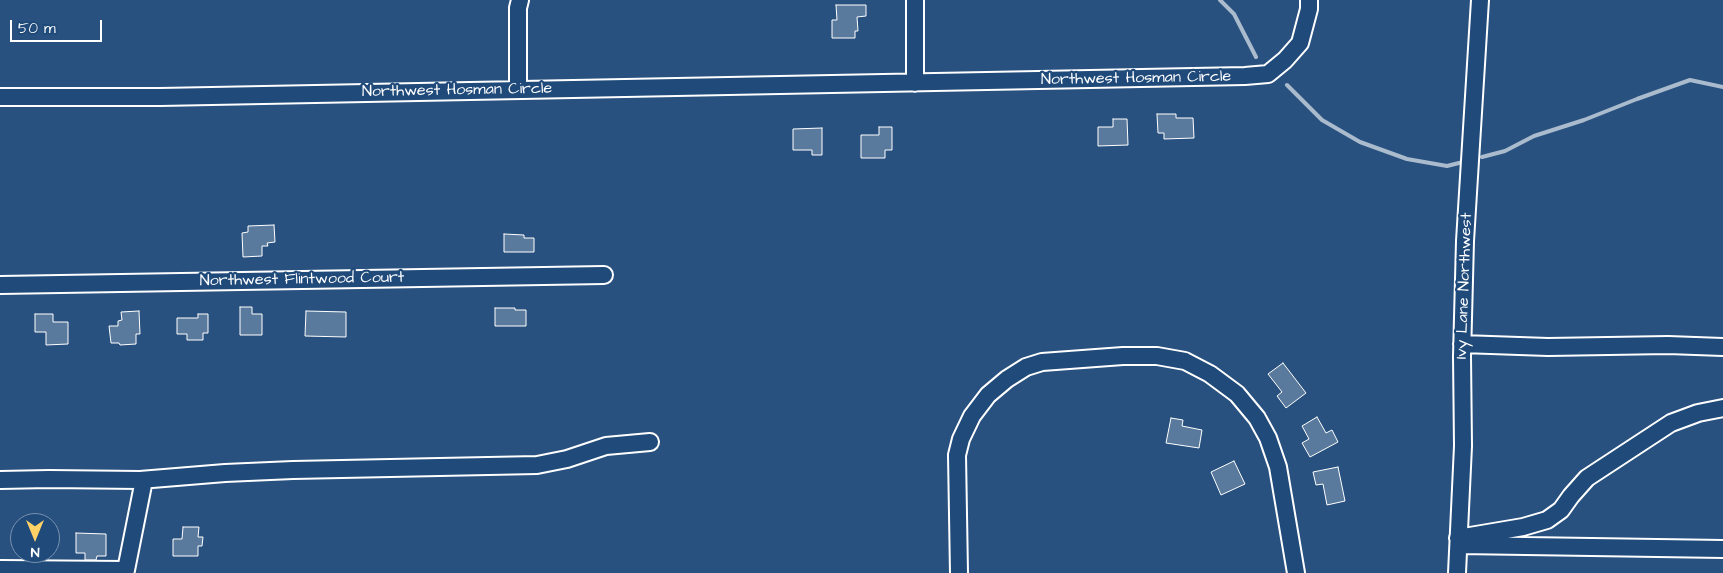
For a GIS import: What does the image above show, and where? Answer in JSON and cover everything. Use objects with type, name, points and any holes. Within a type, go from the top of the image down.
[{"type":"street","points":[[518,90],[518,8],[520,0]]},
{"type":"street","points":[[915,0],[915,83]]},
{"type":"street","name":"Northwest Hosman Circle","points":[[0,97],[170,97],[1245,76],[1268,74],[1285,60],[1300,43],[1309,9],[1309,0]]},
{"type":"street","name":"Ivy Lane Northwest","points":[[1457,573],[1463,446],[1462,344],[1465,241],[1480,0]]},
{"type":"street","name":"Northwest Flintwood Court","points":[[0,286],[604,275]]},
{"type":"street","points":[[1462,344],[1548,347],[1668,345],[1723,347]]},
{"type":"street","points":[[959,573],[957,455],[961,439],[972,416],[988,395],[1007,379],[1026,367],[1042,362],[1123,356],[1157,356],[1185,361],[1210,374],[1237,394],[1256,418],[1268,438],[1278,467],[1296,573]]},
{"type":"street","points":[[1458,541],[1547,520],[1561,510],[1587,478],[1671,423],[1698,413],[1723,408]]},
{"type":"street","points":[[0,480],[144,480],[225,473],[293,470],[537,465],[567,459],[606,446],[650,442]]},
{"type":"street","points":[[0,569],[126,570],[144,480]]},
{"type":"street","points":[[1458,541],[1723,549]]},
{"type":"building","points":[[836,5],[866,5],[866,16],[857,17],[858,31],[855,31],[855,38],[832,38],[832,20],[837,20]]},
{"type":"building","points":[[1157,114],[1176,114],[1176,118],[1193,118],[1194,138],[1164,139],[1164,133],[1158,133]]},
{"type":"building","points":[[1113,119],[1127,119],[1128,145],[1098,146],[1098,127],[1113,127]]},
{"type":"building","points":[[879,127],[892,127],[892,150],[885,150],[885,158],[861,158],[861,135],[879,135]]},
{"type":"building","points":[[822,128],[822,155],[812,155],[812,150],[793,150],[793,129]]},
{"type":"building","points":[[274,225],[275,242],[267,243],[268,246],[262,246],[262,256],[243,257],[242,233],[248,232],[248,226]]},
{"type":"building","points":[[504,234],[524,235],[524,238],[534,238],[534,252],[504,252]]},
{"type":"building","points":[[240,307],[252,307],[252,314],[262,314],[262,335],[240,335]]},
{"type":"building","points":[[495,308],[526,310],[526,326],[495,326]]},
{"type":"building","points":[[139,311],[140,334],[136,334],[136,344],[120,345],[119,343],[111,343],[109,326],[118,326],[118,321],[122,320],[121,312]]},
{"type":"building","points":[[306,311],[346,312],[346,337],[305,336]]},
{"type":"building","points":[[35,314],[53,314],[53,322],[68,322],[68,344],[46,345],[46,332],[35,332]]},
{"type":"building","points":[[198,314],[208,314],[208,333],[203,333],[203,340],[187,340],[187,334],[177,334],[177,318],[198,318]]},
{"type":"building","points":[[1283,363],[1306,393],[1286,408],[1277,396],[1282,392],[1268,374]]},
{"type":"building","points":[[1317,417],[1326,433],[1332,430],[1338,442],[1310,457],[1302,443],[1309,439],[1302,426]]},
{"type":"building","points":[[1171,418],[1183,420],[1182,426],[1202,430],[1199,448],[1166,443]]},
{"type":"building","points":[[1234,461],[1245,484],[1221,495],[1211,472]]},
{"type":"building","points":[[1338,467],[1345,501],[1327,505],[1323,484],[1316,485],[1313,472]]},
{"type":"building","points":[[183,527],[199,527],[198,537],[203,537],[202,546],[198,546],[198,556],[173,556],[173,539],[182,539]]},
{"type":"building","points":[[76,533],[106,534],[106,556],[97,556],[96,560],[85,560],[85,553],[76,553]]},
{"type":"waterway","points":[[1220,0],[1234,14],[1256,57]]},
{"type":"waterway","points":[[1482,157],[1505,151],[1534,136],[1584,120],[1690,80],[1723,87]]},
{"type":"waterway","points":[[1287,85],[1322,120],[1360,142],[1407,159],[1447,166],[1463,162]]}]
